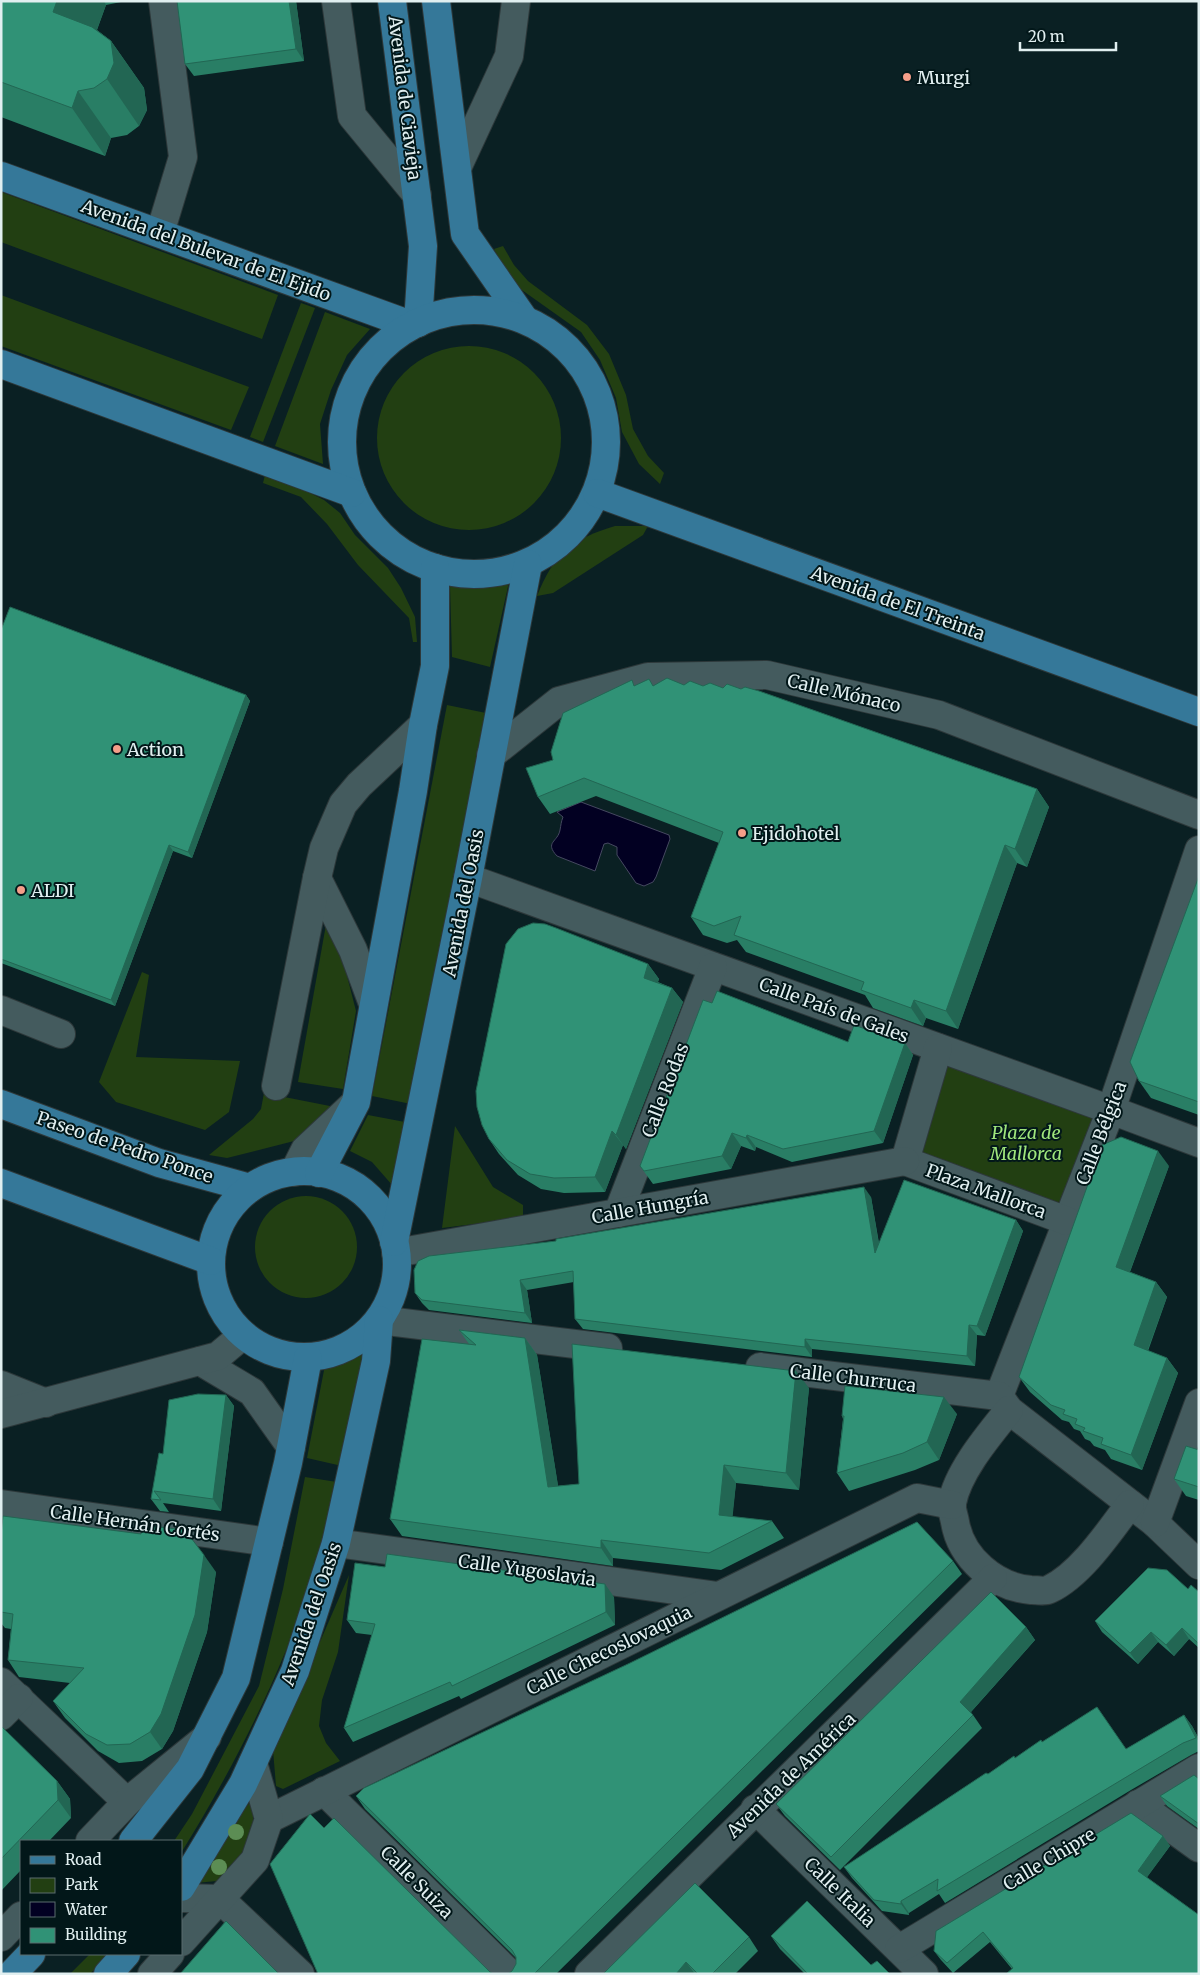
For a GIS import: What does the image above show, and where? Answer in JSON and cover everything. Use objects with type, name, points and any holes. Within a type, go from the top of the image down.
[{"type":"main road","name":"Avenida de Ciavieja","points":[[392,1],[423,246],[415,324]]},
{"type":"main road","points":[[436,1],[465,234],[524,319]]},
{"type":"main road","name":"Avenida del Bulevar de El Ejido","points":[[1,176],[415,324]]},
{"type":"main road","points":[[486,310],[524,319],[560,340],[587,372],[604,410],[607,452],[597,493],[581,522],[557,546],[528,564],[498,573],[466,574],[435,568],[400,552],[372,526],[352,493],[342,455],[342,445],[344,416],[357,379],[380,348],[415,324],[448,312],[486,310]]},
{"type":"main road","points":[[1,364],[352,493]]},
{"type":"main road","name":"Avenida de El Treinta","points":[[597,493],[1199,712]]},
{"type":"main road","name":"Avenida del Oasis","points":[[395,1248],[528,564]]},
{"type":"main road","points":[[306,1172],[356,1102],[413,790],[422,725],[435,666],[435,568]]},
{"type":"main road","name":"Paseo de Pedro Ponce","points":[[1,1104],[159,1163],[250,1188]]},
{"type":"main road","points":[[306,1172],[344,1178],[366,1196],[384,1217],[395,1248],[397,1270],[392,1296],[379,1320],[359,1340],[335,1352],[308,1358],[284,1356],[262,1348],[243,1335],[225,1314],[214,1289],[211,1262],[216,1233],[230,1208],[250,1188],[277,1176],[306,1172]]},
{"type":"main road","points":[[1,1183],[211,1262]]},
{"type":"main road","name":"Avenida del Oasis","points":[[182,1885],[243,1784],[295,1671],[336,1543],[376,1361],[379,1320]]},
{"type":"main road","points":[[134,1840],[190,1769],[236,1678],[291,1446],[308,1358]]},
{"type":"main road","points":[[12,1974],[30,1955]]},
{"type":"main road","points":[[108,1974],[125,1955]]},
{"type":"street","points":[[160,233],[183,157],[163,1]]},
{"type":"street","name":"Avenida de Ciavieja","points":[[336,1],[352,116],[417,195]]},
{"type":"street","points":[[457,168],[508,56],[516,1]]},
{"type":"street","name":"Calle Mónaco","points":[[492,755],[559,701],[648,677],[767,675],[939,715],[1199,815]]},
{"type":"street","points":[[276,1086],[324,848],[343,804],[359,785],[422,725]]},
{"type":"street","name":"Calle Bélgica","points":[[952,1505],[959,1480],[987,1439],[1004,1403],[1067,1221],[1111,1110],[1199,850]]},
{"type":"street","points":[[317,878],[353,950],[373,1004]]},
{"type":"street","name":"Calle País de Gales","points":[[468,878],[1199,1143]]},
{"type":"street","name":"Calle Rodas","points":[[618,1213],[713,967]]},
{"type":"street","points":[[1,1010],[61,1034]]},
{"type":"street","points":[[905,1161],[938,1048]]},
{"type":"street","name":"Calle Hungría","points":[[395,1248],[618,1213],[905,1161]]},
{"type":"street","name":"Plaza Mallorca","points":[[905,1161],[1067,1221]]},
{"type":"street","points":[[379,1320],[635,1352]]},
{"type":"street","points":[[1,1414],[218,1356],[243,1335]]},
{"type":"street","points":[[200,1361],[252,1392],[291,1446]]},
{"type":"street","name":"Calle Churruca","points":[[733,1364],[1004,1403]]},
{"type":"street","points":[[1,1385],[46,1403]]},
{"type":"street","points":[[1004,1403],[1155,1523],[1199,1565]]},
{"type":"street","points":[[1155,1523],[1199,1403]]},
{"type":"street","name":"Calle Checoslovaquia","points":[[268,1818],[917,1498],[952,1505]]},
{"type":"street","name":"Calle Hernán Cortés","points":[[1,1504],[269,1542]]},
{"type":"street","points":[[952,1505],[957,1533],[971,1559],[993,1578],[1020,1589],[1048,1591],[1073,1574],[1130,1504]]},
{"type":"street","name":"Calle Yugoslavia","points":[[336,1543],[718,1596]]},
{"type":"street","name":"Avenida de América","points":[[590,1974],[755,1809],[993,1578]]},
{"type":"street","points":[[7,1699],[127,1802]]},
{"type":"street","points":[[91,1840],[127,1802],[207,1737]]},
{"type":"street","points":[[182,1941],[255,1860],[268,1818],[253,1763]]},
{"type":"street","name":"Calle Chipre","points":[[899,1949],[1199,1768]]},
{"type":"street","name":"Calle Suiza","points":[[324,1791],[510,1974]]},
{"type":"street","points":[[1138,1804],[1199,1848]]},
{"type":"street","name":"Calle Italia","points":[[755,1809],[924,1974]]},
{"type":"street","points":[[182,1898],[220,1899],[300,1974]]},
{"type":"street","points":[[1,1937],[20,1917]]},
{"type":"street","points":[[152,1974],[169,1955]]},
{"type":"green space","points":[[1,192],[278,295],[262,339],[1,242]]},
{"type":"green space","points":[[503,246],[514,265],[528,281],[587,325],[609,354],[626,395],[633,429],[648,456],[664,473],[660,484],[639,464],[622,432],[616,398],[600,360],[581,332],[519,288],[504,268],[494,249]]},
{"type":"green space","points":[[1,295],[249,387],[231,430],[1,346]]},
{"type":"green space","points":[[301,303],[315,308],[263,442],[250,437]]},
{"type":"green space","points":[[325,312],[370,329],[347,355],[331,390],[320,424],[323,464],[275,446]]},
{"type":"green space","points":[[478,346],[487,347],[513,356],[540,379],[551,394],[560,420],[560,456],[551,482],[528,509],[513,520],[487,529],[460,530],[451,529],[425,520],[398,497],[387,482],[378,456],[377,429],[378,420],[387,394],[410,367],[425,356],[451,347]]},
{"type":"green space","points":[[265,475],[324,500],[340,513],[355,535],[388,568],[401,588],[415,617],[417,642],[413,642],[409,618],[358,565],[327,524],[301,497],[263,483]]},
{"type":"green space","points":[[615,526],[648,526],[643,535],[553,593],[537,596],[550,569],[566,550],[587,536]]},
{"type":"green space","points":[[509,582],[490,667],[452,657],[450,586],[482,588]]},
{"type":"green space","points":[[447,705],[486,713],[411,1104],[372,1096]]},
{"type":"green space","points":[[327,919],[335,929],[356,1011],[343,1089],[298,1082]]},
{"type":"green space","points":[[142,972],[149,975],[136,1057],[240,1061],[229,1112],[205,1130],[116,1102],[99,1082]]},
{"type":"green space","name":"Plaza de Mallorca","points":[[938,1048],[1111,1110],[1067,1221],[905,1161]]},
{"type":"green space","points":[[264,1093],[335,1107],[298,1140],[227,1158],[209,1155],[253,1119],[261,1109]]},
{"type":"green space","points":[[368,1115],[405,1122],[393,1186],[372,1162],[350,1151]]},
{"type":"green space","points":[[455,1126],[493,1187],[523,1205],[523,1218],[442,1228]]},
{"type":"green space","points":[[306,1196],[326,1199],[335,1204],[349,1218],[354,1227],[357,1247],[354,1267],[349,1276],[335,1290],[326,1295],[306,1298],[286,1295],[277,1290],[263,1276],[258,1267],[255,1247],[258,1227],[263,1218],[277,1204],[286,1199]]},
{"type":"green space","points":[[365,1344],[342,1466],[307,1458],[326,1360],[342,1358]]},
{"type":"green space","points":[[305,1477],[337,1482],[324,1541],[314,1575],[272,1683],[220,1786],[182,1851],[182,1840],[175,1840],[192,1814],[259,1686],[283,1589]]},
{"type":"green space","points":[[349,1575],[338,1652],[322,1700],[319,1726],[326,1743],[340,1761],[283,1789],[276,1786],[273,1750]]},
{"type":"green space","points":[[253,1797],[253,1841],[227,1880],[196,1883]]},
{"type":"green space","points":[[89,1955],[108,1955],[90,1974],[70,1974]]},
{"type":"water","points":[[581,802],[669,835],[670,839],[653,882],[644,886],[636,883],[617,855],[617,847],[608,843],[604,844],[595,871],[557,856],[553,851],[552,845],[559,834],[563,817],[557,812]]},
{"type":"building","points":[[1,1],[57,1],[53,12],[92,27],[111,41],[114,63],[107,79],[94,88],[78,91],[72,108],[1,82]]},
{"type":"building","points":[[177,1],[289,1],[296,49],[185,64]]},
{"type":"building","name":"Action","points":[[10,607],[246,695],[188,852],[169,845],[111,1000],[1,959],[1,630]]},
{"type":"building","points":[[667,678],[684,685],[690,681],[703,686],[710,683],[723,688],[727,684],[741,689],[745,687],[759,691],[1037,789],[1015,849],[1005,845],[946,1011],[914,1000],[911,1008],[861,990],[864,982],[734,935],[741,916],[714,926],[691,917],[723,832],[584,778],[538,797],[526,768],[553,760],[551,752],[563,713],[632,680],[634,686],[649,679],[653,686]]},
{"type":"building","points":[[1199,876],[1199,1102],[1139,1081],[1130,1062]]},
{"type":"building","points":[[533,923],[545,924],[648,964],[644,978],[672,988],[616,1135],[612,1131],[595,1177],[554,1178],[530,1174],[507,1160],[489,1139],[482,1125],[477,1107],[476,1091],[506,944],[518,929]]},
{"type":"building","points":[[717,991],[848,1042],[854,1025],[905,1043],[874,1131],[783,1149],[747,1135],[746,1138],[732,1133],[722,1156],[644,1171],[640,1166],[703,1000],[712,1003]]},
{"type":"building","points":[[1121,1137],[1158,1151],[1116,1267],[1156,1282],[1134,1345],[1167,1358],[1131,1455],[1101,1444],[1103,1438],[1083,1431],[1085,1428],[1075,1424],[1077,1419],[1063,1414],[1065,1410],[1051,1405],[1019,1377],[1102,1145]]},
{"type":"building","points":[[904,1180],[1016,1220],[977,1326],[969,1325],[967,1356],[805,1339],[805,1347],[575,1319],[573,1271],[520,1280],[525,1313],[422,1300],[415,1293],[414,1270],[418,1261],[429,1256],[556,1241],[556,1239],[864,1187],[875,1253]]},
{"type":"building","points":[[459,1330],[525,1338],[548,1487],[579,1484],[572,1344],[796,1371],[786,1473],[724,1465],[719,1515],[772,1521],[709,1553],[601,1540],[601,1548],[390,1519],[422,1339],[476,1345]]},
{"type":"building","points":[[845,1386],[944,1397],[927,1442],[903,1453],[837,1473],[844,1416],[842,1416]]},
{"type":"building","points":[[198,1394],[226,1395],[213,1499],[154,1491],[161,1500],[151,1499],[159,1453],[163,1454],[169,1400]]},
{"type":"building","points":[[1186,1446],[1199,1450],[1199,1487],[1174,1479]]},
{"type":"building","points":[[3,1516],[141,1534],[143,1525],[185,1530],[204,1555],[195,1615],[161,1714],[150,1732],[130,1744],[107,1745],[86,1734],[53,1701],[84,1668],[8,1660],[13,1614],[1,1612],[1,1534]]},
{"type":"building","points":[[917,1522],[953,1561],[534,1974],[508,1974],[516,1964],[516,1957],[512,1950],[356,1796],[364,1788],[628,1664]]},
{"type":"building","points":[[387,1554],[605,1584],[606,1612],[452,1686],[450,1682],[344,1728],[375,1624],[347,1620],[355,1563],[385,1567]]},
{"type":"building","points":[[1148,1568],[1167,1570],[1188,1589],[1191,1585],[1199,1592],[1199,1644],[1182,1628],[1166,1645],[1151,1632],[1130,1653],[1095,1621]]},
{"type":"building","points":[[991,1592],[1026,1627],[960,1702],[973,1715],[831,1857],[776,1804]]},
{"type":"building","points":[[1097,1707],[1126,1749],[1184,1715],[1196,1738],[1183,1743],[937,1891],[938,1879],[901,1901],[901,1904],[874,1900],[844,1867],[986,1773],[988,1774],[1014,1756],[1015,1758],[1041,1740],[1042,1742]]},
{"type":"building","points":[[1,1726],[57,1781],[58,1800],[1,1859]]},
{"type":"building","points":[[1194,1775],[1199,1779],[1199,1824],[1160,1796]]},
{"type":"building","points":[[1131,1813],[1163,1836],[1138,1871],[1199,1915],[1199,1974],[1006,1974],[1013,1968],[983,1932],[947,1963],[934,1951],[936,1931]]},
{"type":"building","points":[[310,1814],[324,1828],[334,1818],[493,1974],[318,1974],[270,1864]]},
{"type":"building","points":[[695,1883],[749,1937],[712,1974],[698,1974],[686,1962],[676,1974],[603,1974]]},
{"type":"building","points":[[807,1901],[871,1965],[877,1961],[890,1974],[808,1974],[771,1936]]},
{"type":"building","points":[[226,1921],[279,1974],[180,1974]]},
{"type":"place","name":"Murgi","points":[[907,77]]},
{"type":"place","name":"Action","points":[[117,749]]},
{"type":"place","name":"Ejidohotel","points":[[742,833]]},
{"type":"place","name":"ALDI","points":[[21,890]]}]
